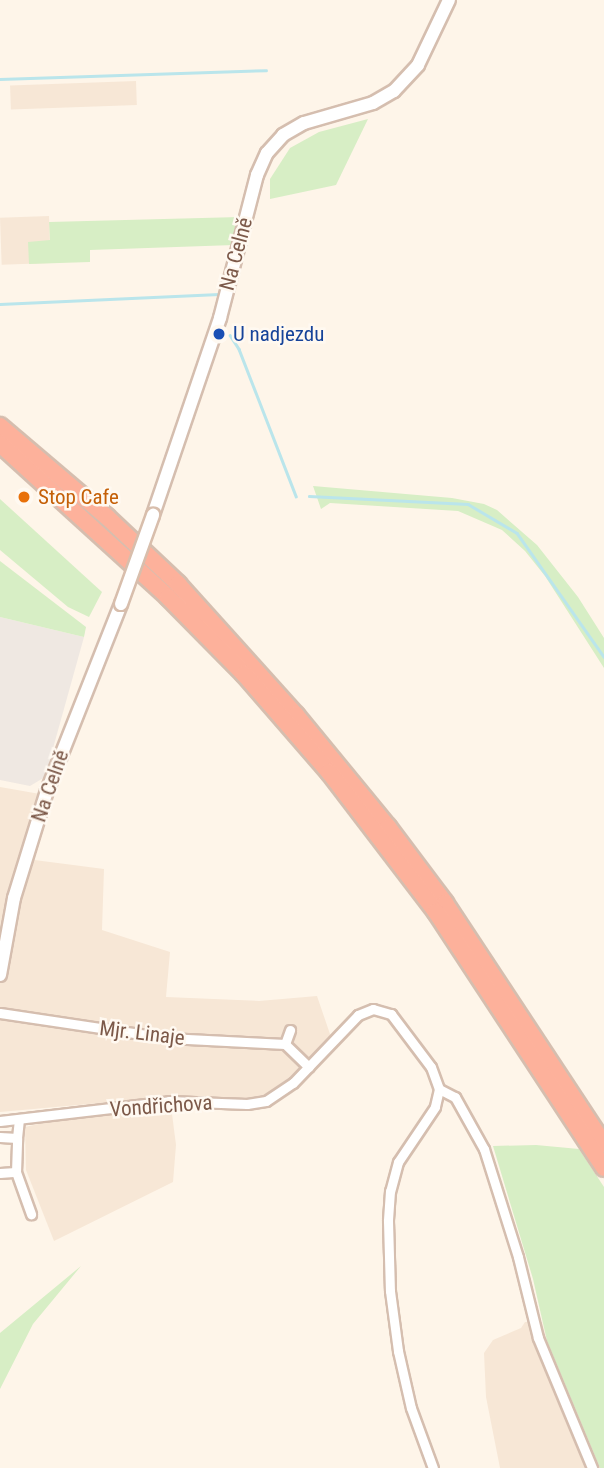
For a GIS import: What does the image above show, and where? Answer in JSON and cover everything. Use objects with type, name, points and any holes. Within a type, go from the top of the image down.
[{"type":"highway","points":[[0,425],[99,509],[178,584],[305,725],[388,827],[445,904],[604,1144]]},
{"type":"highway","points":[[0,444],[168,597],[244,674],[329,772],[450,933],[604,1168]]},
{"type":"street","name":"Na Celně","points":[[0,975],[14,898],[43,802],[153,515],[219,318],[257,175],[267,153],[296,127],[373,103],[401,85],[418,65],[449,0]]},
{"type":"street","name":"Vondřichova","points":[[0,1121],[19,1121],[169,1101],[256,1102],[285,1090],[358,1015],[378,1009],[391,1014],[402,1027],[431,1067],[439,1089]]},
{"type":"street","name":"Mjr. Linaje","points":[[0,1013],[168,1038],[285,1044]]},
{"type":"street","points":[[290,1030],[285,1044],[309,1067]]},
{"type":"street","points":[[433,1468],[411,1408],[398,1351],[390,1291],[388,1232],[389,1200],[395,1172],[408,1143],[435,1107],[439,1089],[455,1097],[484,1149],[519,1257],[538,1338],[592,1468]]},
{"type":"street","points":[[19,1121],[16,1172],[31,1214]]},
{"type":"street","points":[[0,1137],[17,1138]]},
{"type":"street","points":[[0,1173],[16,1172]]},
{"type":"shaded area","points":[[136,81],[137,105],[11,109],[10,85]]},
{"type":"shaded area","points":[[49,216],[51,263],[2,265],[0,218]]},
{"type":"shaded area","points":[[0,617],[84,637],[45,777],[30,786],[0,780]]},
{"type":"shaded area","points":[[0,787],[40,794],[19,858],[104,869],[102,930],[170,952],[166,997],[259,1001],[317,996],[331,1037],[284,1085],[256,1099],[156,1098],[0,1112]]},
{"type":"shaded area","points":[[171,1106],[176,1145],[173,1182],[54,1241],[26,1170],[25,1127],[87,1113]]},
{"type":"shaded area","points":[[525,1322],[542,1322],[547,1341],[600,1468],[500,1468],[486,1397],[484,1353],[493,1340],[521,1328]]},
{"type":"green space","points":[[368,119],[336,185],[270,199],[270,179],[290,148],[319,132]]},
{"type":"green space","points":[[240,217],[234,245],[90,250],[90,262],[29,264],[28,242],[50,240],[49,222]]},
{"type":"green space","points":[[313,486],[452,498],[484,504],[497,510],[537,545],[578,597],[604,638],[604,668],[545,576],[525,551],[502,530],[458,511],[330,503],[321,509]]},
{"type":"green space","points":[[0,499],[102,592],[89,617],[68,607],[0,550]]},
{"type":"green space","points":[[0,561],[86,627],[84,637],[0,617]]},
{"type":"green space","points":[[536,1145],[579,1149],[604,1187],[604,1468],[600,1468],[547,1341],[533,1279],[493,1146]]},
{"type":"green space","points":[[81,1266],[33,1324],[0,1389],[0,1333]]},
{"type":"waterway","points":[[0,79],[266,70]]},
{"type":"waterway","points":[[0,304],[219,294]]},
{"type":"waterway","points":[[230,335],[239,349],[296,496]]},
{"type":"waterway","points":[[309,496],[468,504],[517,533],[604,657]]},
{"type":"place","name":"U nadjezdu","points":[[219,334]]},
{"type":"place","name":"Stop Cafe","points":[[24,497]]}]
